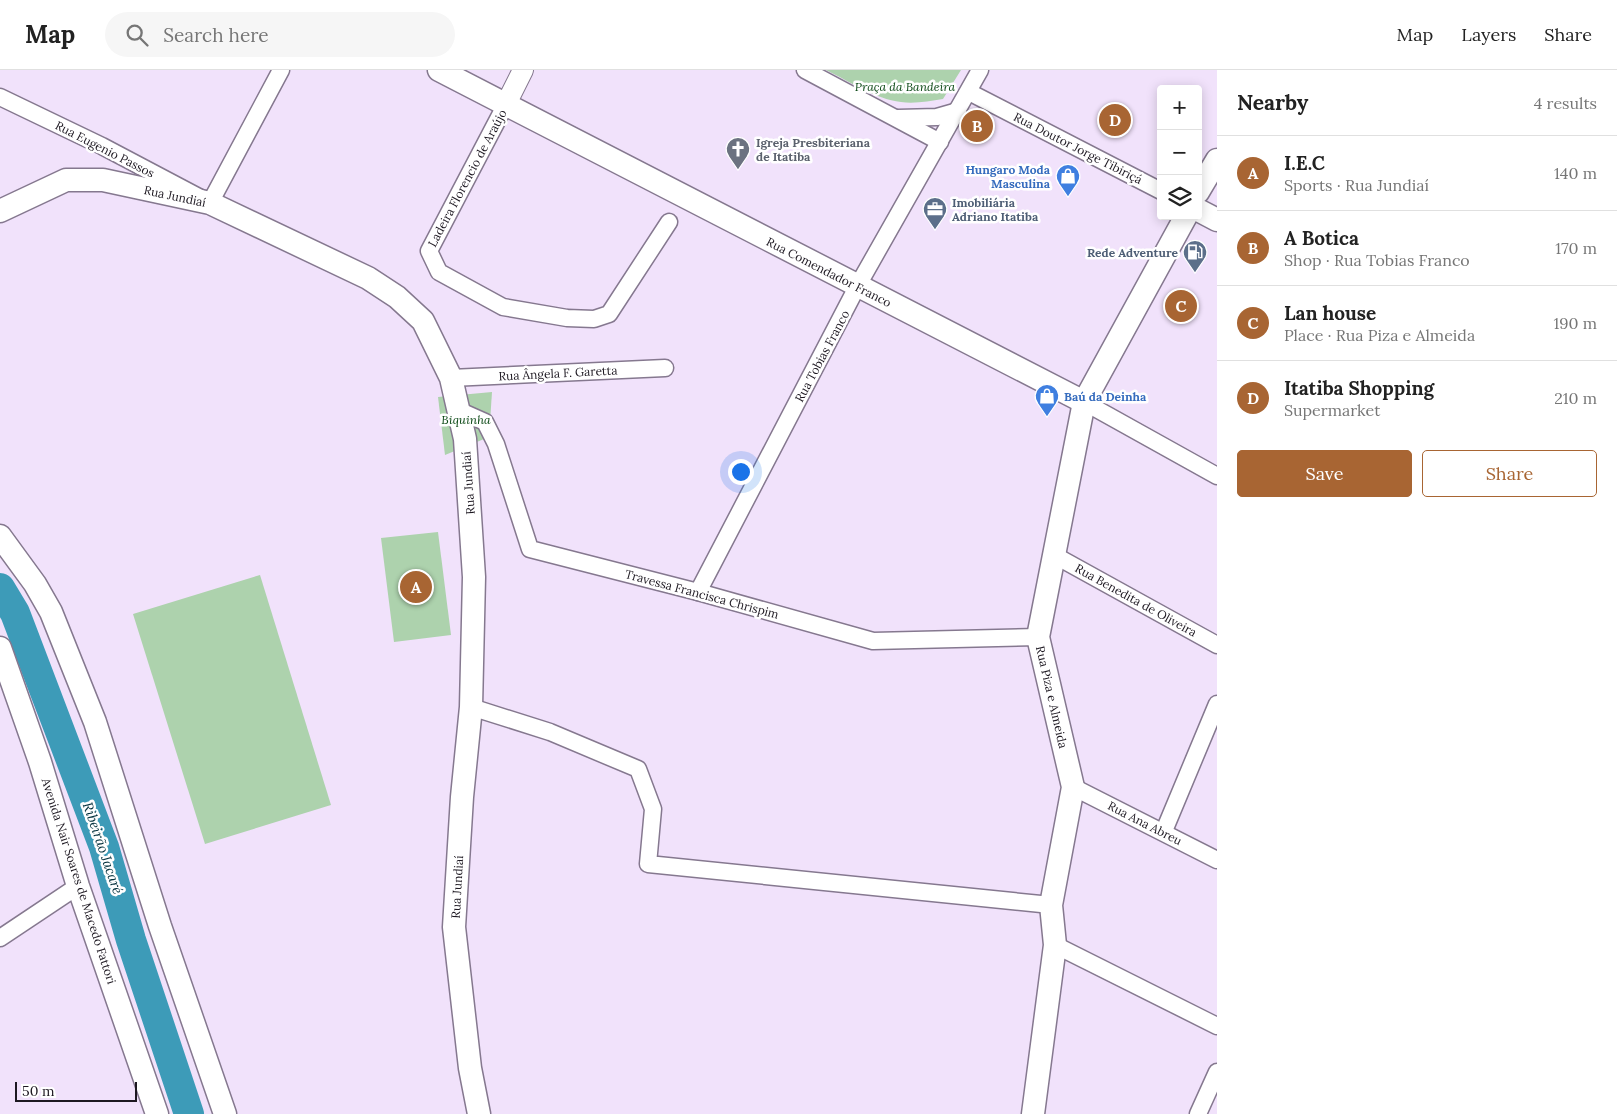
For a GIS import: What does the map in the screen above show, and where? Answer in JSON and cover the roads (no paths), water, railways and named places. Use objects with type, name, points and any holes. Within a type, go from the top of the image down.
[{"type":"main road","name":"Rua Comendador Franco","points":[[439,70],[857,287],[1084,402]]},
{"type":"main road","points":[[1202,185],[1217,160]]},
{"type":"main road","name":"Rua Jundiaí","points":[[0,211],[66,180],[103,180],[210,203],[368,278],[397,297],[423,321],[452,378],[464,439],[474,577],[472,707],[462,797],[454,927],[470,1068],[478,1114]]},
{"type":"main road","points":[[1202,212],[1217,220]]},
{"type":"main road","name":"Rua Piza e Almeida","points":[[1033,1114],[1055,945],[1052,905],[1073,787],[1038,638],[1084,402],[1184,220]]},
{"type":"main road","points":[[0,536],[31,578],[51,612],[95,722],[160,926],[225,1114]]},
{"type":"main road","name":"Avenida Nair Soares de Macedo Fattori","points":[[0,648],[38,754],[78,886],[157,1114]]},
{"type":"street","points":[[210,203],[281,70]]},
{"type":"street","points":[[506,104],[523,70]]},
{"type":"street","points":[[805,70],[940,142]]},
{"type":"street","name":"Rua Tobias Franco","points":[[698,592],[857,287],[980,70]]},
{"type":"street","name":"Rua Doutor Jorge Tibiriçá","points":[[968,92],[1157,189]]},
{"type":"street","name":"Rua Eugenio Passos","points":[[0,97],[210,203]]},
{"type":"street","name":"Ladeira Florencio de Araújo","points":[[506,104],[429,252],[439,272],[503,307],[568,318],[594,319],[609,314],[668,222]]},
{"type":"street","points":[[894,117],[917,119],[958,111]]},
{"type":"street","name":"Rua Ângela F. Garetta","points":[[452,378],[665,368]]},
{"type":"street","name":"Rua Comendador Franco","points":[[1084,402],[1217,476]]},
{"type":"street","name":"Travessa Francisca Chrispim","points":[[458,410],[485,422],[496,444],[530,549],[698,592],[873,641],[1038,638]]},
{"type":"street","name":"Rua Benedita de Oliveira","points":[[1054,556],[1217,646]]},
{"type":"street","points":[[1164,831],[1217,704]]},
{"type":"street","points":[[472,707],[550,732],[638,769],[653,809],[648,864],[1052,905]]},
{"type":"street","name":"Rua Ana Abreu","points":[[1073,787],[1164,831],[1217,860]]},
{"type":"street","points":[[0,938],[78,886]]},
{"type":"street","points":[[1055,945],[1217,1026]]},
{"type":"street","points":[[1198,1114],[1217,1072]]},
{"type":"waterway","name":"Ribeirão Jacaré","points":[[0,588],[15,613],[104,847],[131,940],[189,1114]]},
{"type":"place","name":"Itatiba Shopping","points":[[1115,120]]},
{"type":"place","name":"A Botica","points":[[977,126]]},
{"type":"place","name":"Igreja Presbiteriana de Itatiba","points":[[738,170]]},
{"type":"place","name":"Hungaro Moda Masculina","points":[[1068,197]]},
{"type":"place","name":"Imobiliária Adriano Itatiba","points":[[935,230]]},
{"type":"place","name":"Rede Adventure","points":[[1195,273]]},
{"type":"place","name":"Lan house","points":[[1181,306]]},
{"type":"place","name":"Baú da Deinha","points":[[1047,417]]},
{"type":"place","name":"I.E.C","points":[[416,587]]},
{"type":"park label","name":"Praça da Bandeira","points":[[905,86]]},
{"type":"park label","name":"Biquinha","points":[[466,419]]}]
